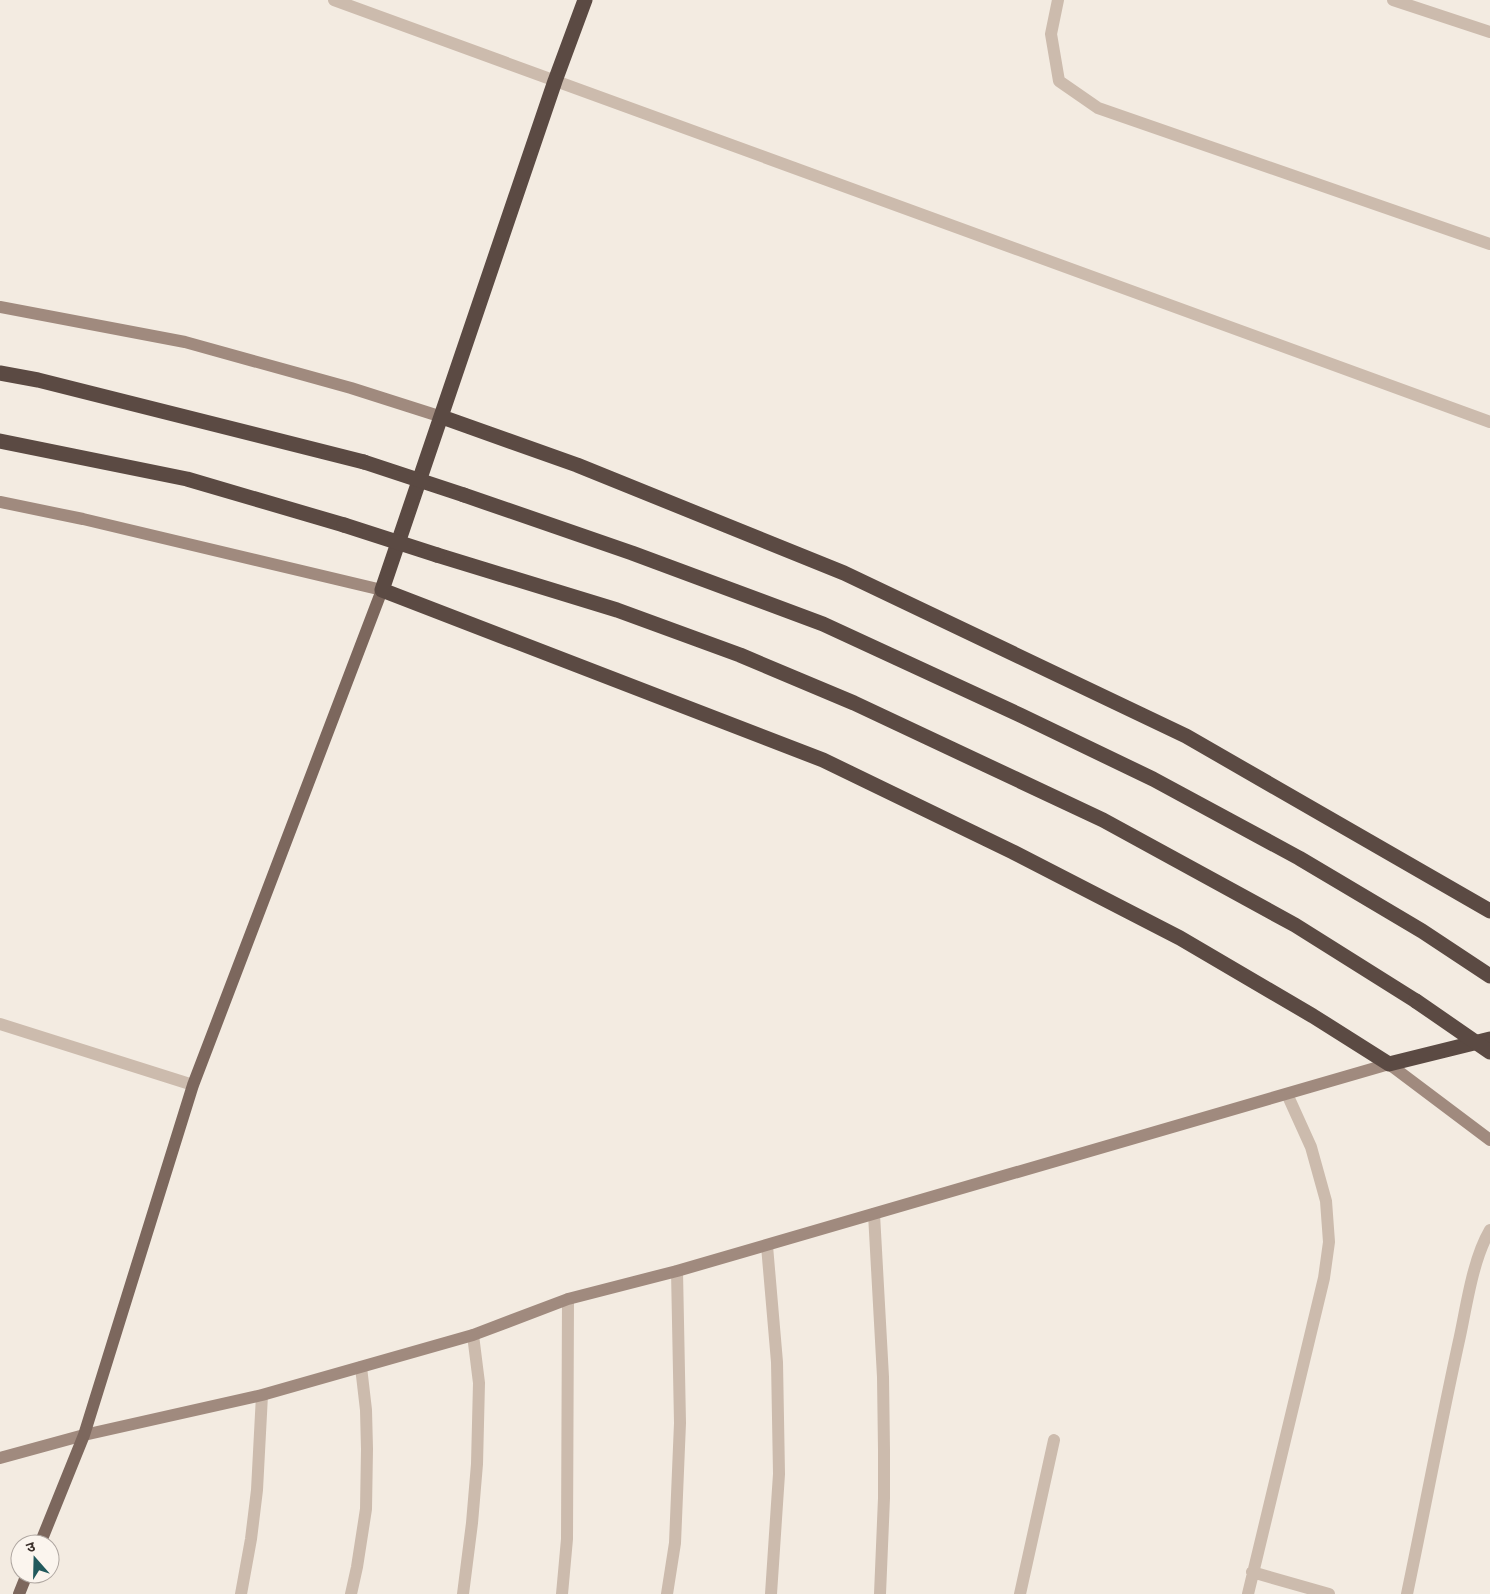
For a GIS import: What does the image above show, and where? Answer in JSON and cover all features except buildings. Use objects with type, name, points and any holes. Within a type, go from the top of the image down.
[{"type":"highway","points":[[585,0],[555,81],[382,590],[823,760],[1013,852],[1180,938],[1313,1016],[1389,1064],[1490,1039]]},
{"type":"highway","points":[[0,373],[38,380],[364,462],[632,553],[823,624],[1153,779],[1299,858],[1422,931],[1487,974]]},
{"type":"highway","points":[[442,416],[577,465],[844,573],[1186,736],[1490,911]]},
{"type":"highway","points":[[0,441],[187,479],[344,525],[626,613],[740,654],[854,703],[1103,820],[1295,925],[1416,1001],[1490,1052]]},
{"type":"main road","points":[[44,1534],[84,1435],[193,1085],[382,590]]},
{"type":"street","points":[[1058,0],[1051,34],[1059,81],[1098,108],[1490,244]]},
{"type":"street","points":[[1393,0],[1490,32]]},
{"type":"street","points":[[340,1],[1490,422]]},
{"type":"street","points":[[0,307],[185,342],[442,416]]},
{"type":"street","points":[[0,502],[83,518],[382,590]]},
{"type":"street","points":[[0,1024],[193,1085]]},
{"type":"street","points":[[0,1458],[84,1435],[262,1395],[473,1336],[568,1299],[766,1246],[1389,1064],[1490,1140]]},
{"type":"street","points":[[1248,1594],[1324,1278],[1329,1242],[1326,1200],[1311,1147],[1287,1094]]},
{"type":"street","points":[[874,1214],[883,1377],[884,1498],[880,1594]]},
{"type":"street","points":[[1407,1594],[1468,1300],[1484,1240],[1490,1230]]},
{"type":"street","points":[[766,1246],[777,1362],[779,1474],[771,1594]]},
{"type":"street","points":[[667,1594],[675,1543],[680,1423],[677,1271]]},
{"type":"street","points":[[562,1594],[568,1539],[568,1299]]},
{"type":"street","points":[[463,1594],[477,1464],[479,1382],[473,1336]]},
{"type":"street","points":[[351,1594],[366,1509],[366,1410],[361,1367]]},
{"type":"street","points":[[241,1594],[251,1539],[257,1490],[262,1395]]},
{"type":"street","points":[[1020,1594],[1054,1440]]},
{"type":"street","points":[[1252,1572],[1329,1594]]}]
